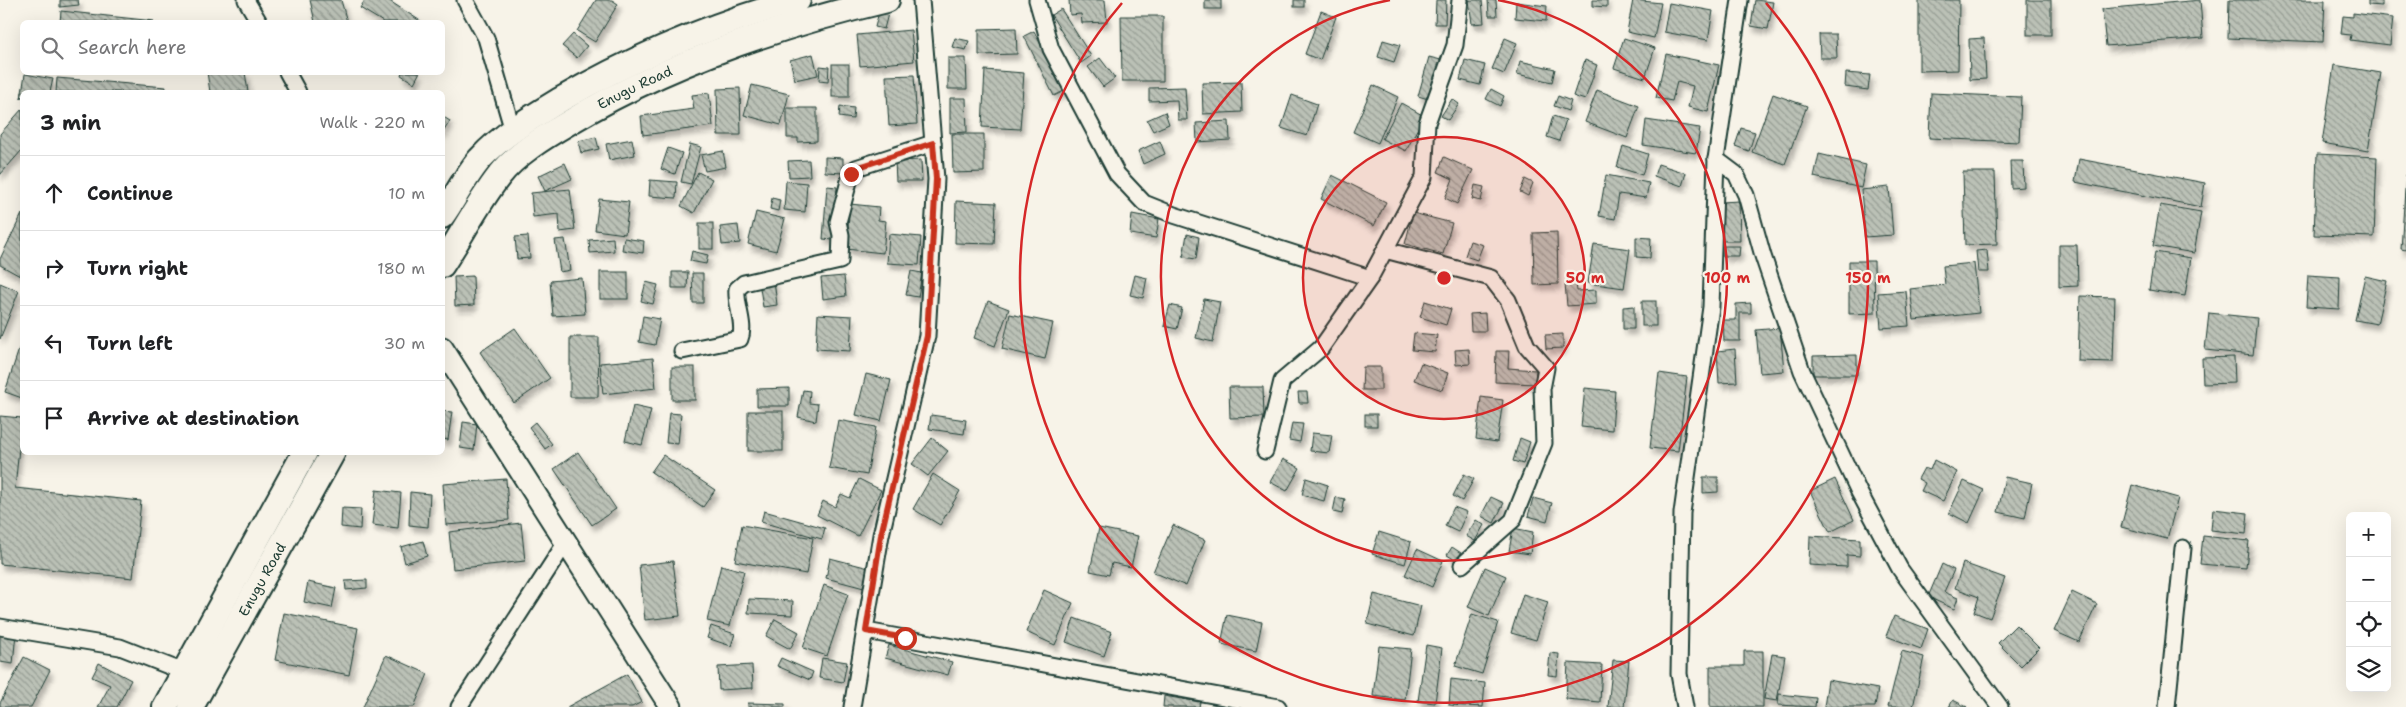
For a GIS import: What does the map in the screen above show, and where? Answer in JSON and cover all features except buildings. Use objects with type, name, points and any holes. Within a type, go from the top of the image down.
[{"type":"main road","points":[[445,211],[479,160],[537,114],[594,81],[619,69],[726,24],[798,0]]},
{"type":"main road","name":"Enugu Road","points":[[445,261],[499,176],[548,135],[603,101],[660,75],[735,45],[833,13],[887,0]]},
{"type":"main road","points":[[165,707],[303,455]]},
{"type":"main road","name":"Enugu Road","points":[[191,707],[331,455]]},
{"type":"street","points":[[246,0],[258,20]]},
{"type":"street","points":[[465,0],[486,38],[513,132]]},
{"type":"street","points":[[852,707],[881,535],[927,336],[936,179],[921,0]]},
{"type":"street","points":[[1037,0],[1051,48],[1117,174],[1144,203],[1370,278]]},
{"type":"street","points":[[1265,451],[1282,381],[1321,348],[1370,278],[1424,177],[1427,123],[1455,45],[1460,0]]},
{"type":"street","points":[[1685,707],[1679,674],[1682,513],[1711,307],[1716,158],[1740,0]]},
{"type":"street","points":[[288,75],[297,90]]},
{"type":"street","points":[[682,351],[740,339],[742,333],[736,300],[737,289],[744,283],[840,261],[841,235],[838,222],[851,174],[856,168],[933,143]]},
{"type":"street","points":[[1716,158],[1736,174],[1746,195],[1763,256],[1802,371],[1858,492],[1900,569],[2000,707]]},
{"type":"street","points":[[1386,250],[1492,278],[1508,300],[1527,346],[1546,368],[1542,389],[1544,443],[1513,520],[1462,565]]},
{"type":"street","points":[[445,353],[671,707]]},
{"type":"street","points":[[459,707],[566,542]]},
{"type":"street","points":[[2167,707],[2183,548]]},
{"type":"street","points":[[0,626],[120,647],[184,672]]},
{"type":"street","points":[[866,631],[1278,707]]},
{"type":"route","points":[[851,174],[856,168],[933,143],[936,179],[927,336],[881,535],[866,631],[905,638]]}]
